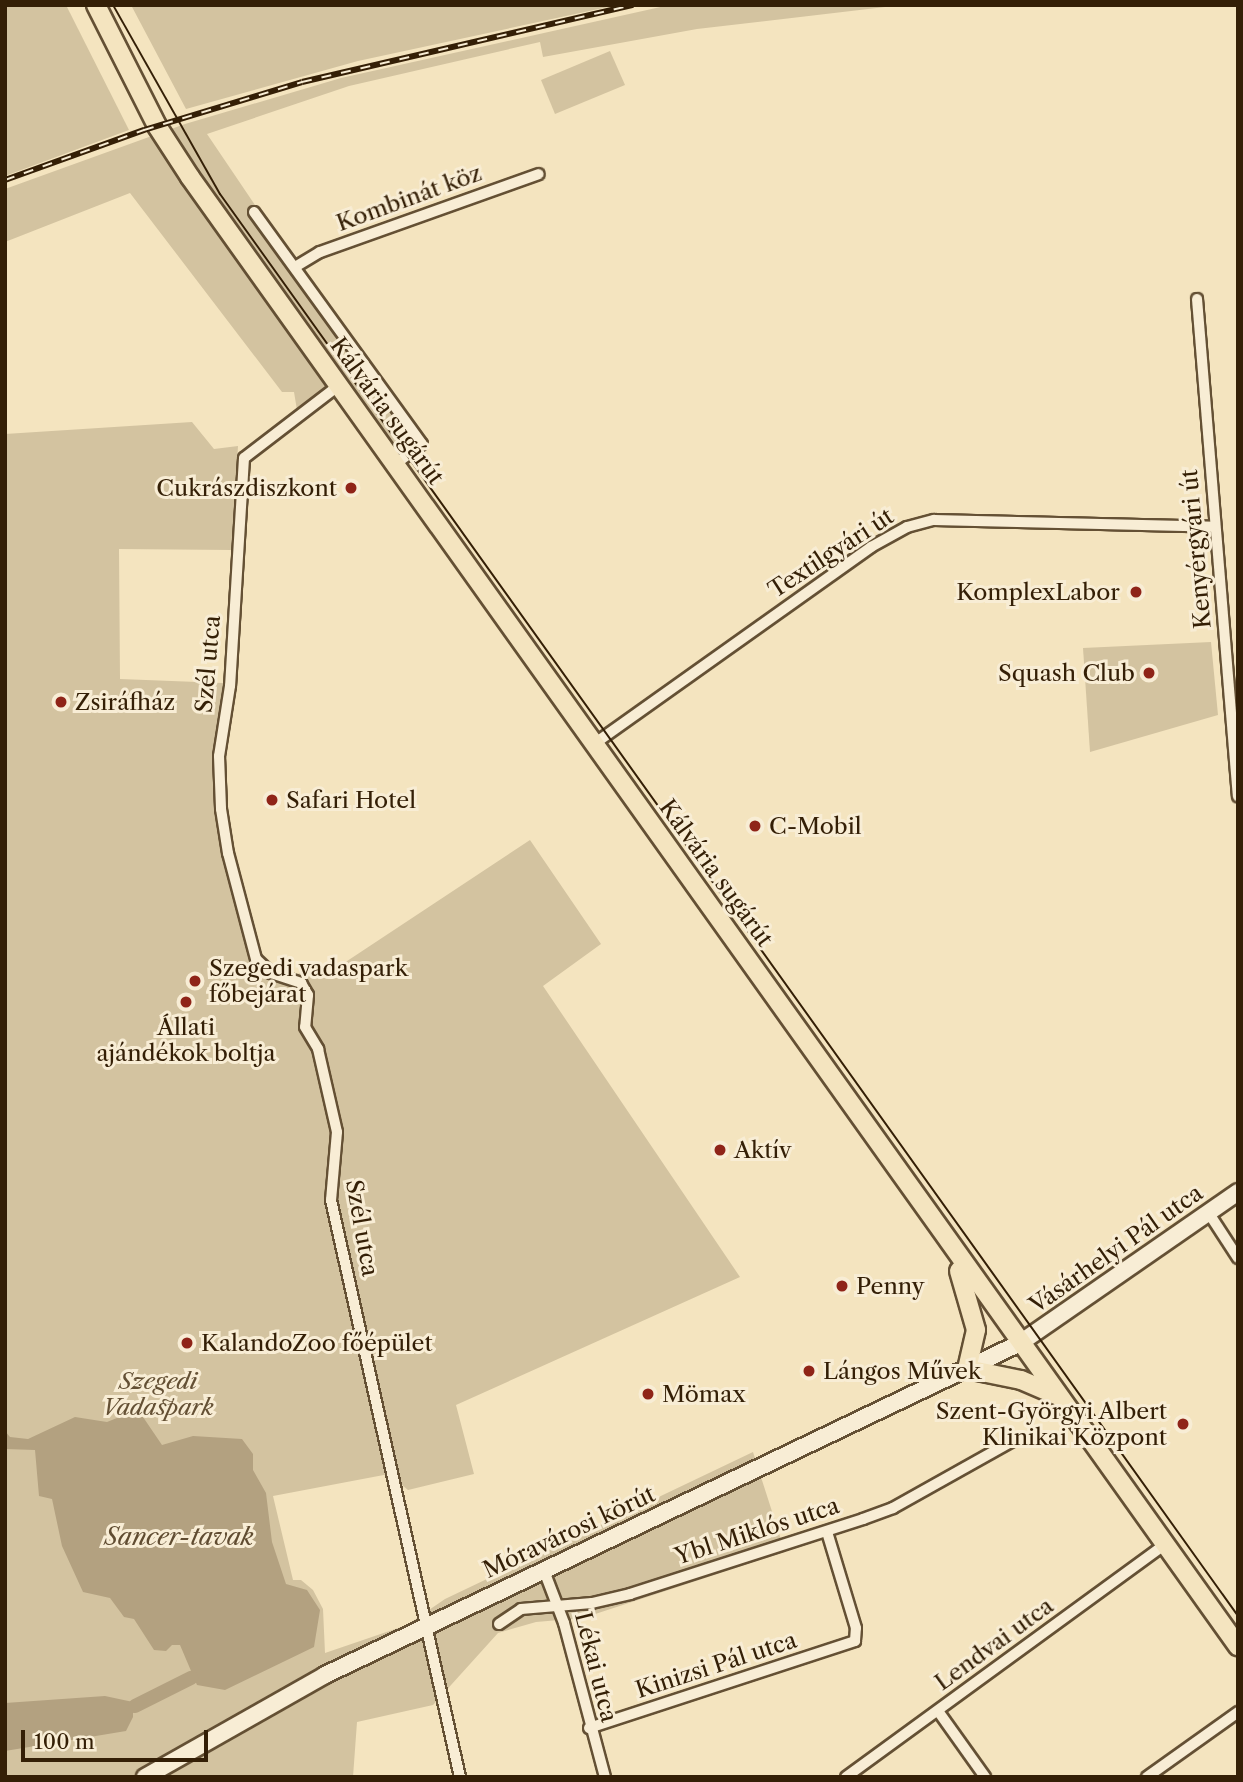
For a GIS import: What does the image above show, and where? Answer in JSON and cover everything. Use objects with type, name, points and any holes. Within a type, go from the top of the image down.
[{"type":"main road","name":"Kálvária sugárút","points":[[96,5],[157,126],[338,386],[952,1251],[1238,1646]]},
{"type":"main road","name":"Vásárhelyi Pál utca","points":[[1020,1343],[1238,1192]]},
{"type":"main road","points":[[952,1251],[974,1311],[976,1330],[967,1369],[1021,1380],[1060,1397]]},
{"type":"main road","name":"Móravárosi körút","points":[[145,1777],[223,1729],[425,1625],[1020,1343]]},
{"type":"street","name":"Kombinát köz","points":[[295,268],[320,252],[540,174]]},
{"type":"street","points":[[254,212],[422,444],[395,464]]},
{"type":"street","name":"Kenyérgyári út","points":[[1197,299],[1238,796]]},
{"type":"street","name":"Szél utca","points":[[338,386],[244,458],[230,686],[219,756],[221,809],[228,853],[256,960],[271,974],[301,984],[308,995],[305,1027],[318,1049],[337,1132],[331,1200],[460,1777]]},
{"type":"street","name":"Textilgyári út","points":[[594,744],[860,555],[907,527],[934,520],[1215,527]]},
{"type":"street","points":[[1208,1212],[1238,1258]]},
{"type":"street","name":"Ybl Miklós utca","points":[[499,1623],[521,1609],[559,1606],[630,1594],[893,1508],[1016,1440]]},
{"type":"street","name":"Kinizsi Pál utca","points":[[589,1728],[855,1641],[856,1628],[827,1531]]},
{"type":"street","name":"Lendvai utca","points":[[846,1777],[1165,1544]]},
{"type":"street","name":"Lékai utca","points":[[544,1568],[559,1606],[589,1728],[605,1777]]},
{"type":"street","points":[[938,1712],[985,1777]]},
{"type":"street","points":[[1147,1777],[1238,1712]]},
{"type":"green space","points":[[5,5],[66,5],[129,130],[5,176]]},
{"type":"green space","points":[[131,5],[617,5],[358,61],[186,109]]},
{"type":"green space","points":[[902,5],[697,29],[543,57],[540,42],[349,86],[207,134],[413,439],[398,450],[344,374],[297,410],[294,392],[282,392],[130,193],[5,242],[5,189],[185,124],[341,78],[665,6]]},
{"type":"green space","points":[[610,51],[625,85],[555,114],[541,80]]},
{"type":"green space","name":"Szegedi Vadaspark","points":[[192,422],[214,449],[238,446],[232,550],[119,549],[120,679],[223,683],[214,756],[216,810],[222,856],[255,977],[332,971],[530,840],[601,944],[543,986],[740,1277],[456,1405],[474,1474],[408,1490],[389,1474],[273,1496],[293,1580],[301,1580],[313,1590],[323,1609],[325,1653],[407,1625],[445,1599],[753,1452],[785,1552],[583,1618],[536,1622],[498,1633],[433,1705],[357,1722],[353,1777],[5,1777],[5,434]]},
{"type":"green space","name":"Squash Club","points":[[1211,642],[1218,715],[1090,752],[1083,648]]},
{"type":"water","name":"Sancer-tavak","points":[[122,1416],[143,1417],[162,1445],[193,1436],[242,1439],[253,1454],[253,1470],[266,1493],[272,1542],[286,1584],[307,1590],[320,1610],[314,1647],[225,1690],[197,1685],[180,1645],[172,1645],[166,1651],[154,1650],[134,1619],[124,1617],[110,1598],[83,1592],[62,1546],[52,1499],[39,1496],[35,1450],[5,1449],[5,1431],[10,1437],[28,1439],[75,1417],[107,1422]]},
{"type":"water","points":[[105,1696],[133,1702],[133,1717],[126,1731],[5,1751],[5,1703]]},
{"type":"waterway","points":[[135,1706],[191,1678]]},
{"type":"tram line","points":[[113,5],[220,194],[1238,1616]]},
{"type":"railway","points":[[5,180],[144,130],[302,82],[633,5]]},
{"type":"place","name":"Cukrászdiszkont","points":[[351,488]]},
{"type":"place","name":"KomplexLabor","points":[[1136,592]]},
{"type":"place","name":"Squash Club","points":[[1149,673]]},
{"type":"place","name":"Zsiráfház","points":[[61,702]]},
{"type":"place","name":"Safari Hotel","points":[[272,800]]},
{"type":"place","name":"C-Mobil","points":[[755,826]]},
{"type":"place","name":"Szegedi vadaspark főbejárat","points":[[195,981]]},
{"type":"place","name":"Állati ajándékok boltja","points":[[186,1002]]},
{"type":"place","name":"Aktív","points":[[720,1150]]},
{"type":"place","name":"Penny","points":[[842,1286]]},
{"type":"place","name":"KalandoZoo főépület","points":[[187,1343]]},
{"type":"place","name":"Lángos Művek","points":[[809,1371]]},
{"type":"place","name":"Mömax","points":[[648,1394]]},
{"type":"place","name":"Szent-Györgyi Albert Klinikai Központ","points":[[1183,1424]]}]
